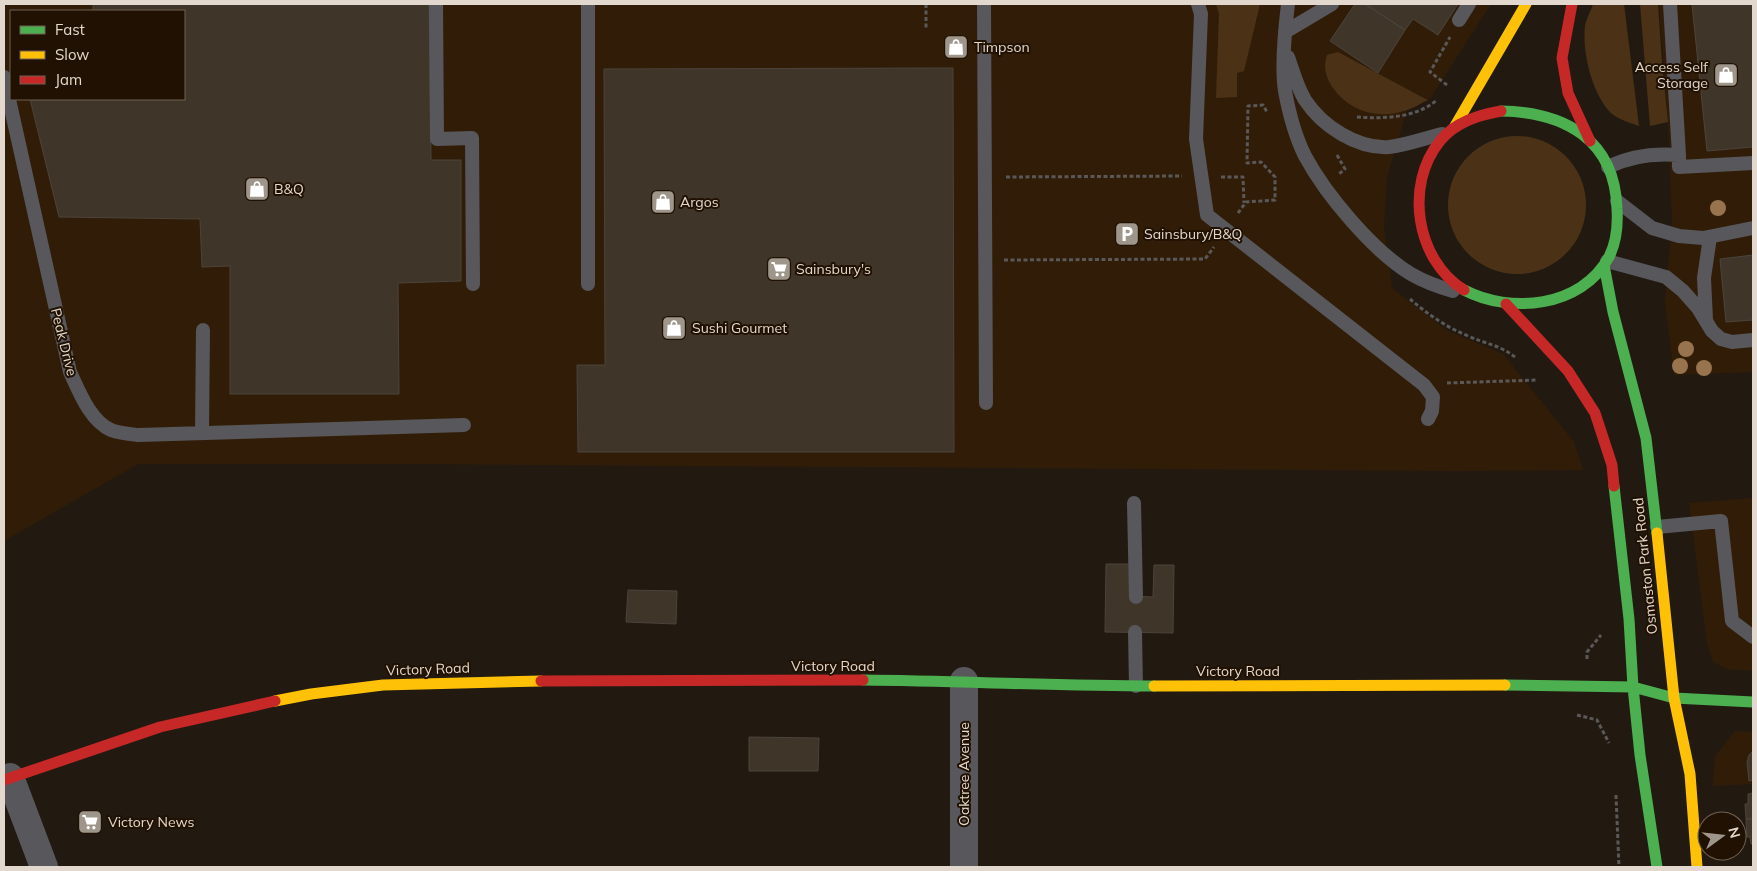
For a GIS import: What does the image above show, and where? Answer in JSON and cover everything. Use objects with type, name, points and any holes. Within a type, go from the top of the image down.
[{"type":"main road","points":[[1526,4],[1493,64],[1451,130],[1433,151],[1420,186],[1422,227],[1432,257],[1441,271],[1457,286],[1478,298],[1506,304],[1546,301],[1563,295],[1594,277],[1605,263],[1614,245],[1617,224],[1614,181],[1608,167],[1590,141],[1568,93],[1562,58],[1572,4]]},
{"type":"main road","points":[[1451,130],[1478,116],[1501,111],[1518,111],[1542,115],[1568,124],[1590,141]]},
{"type":"main road","name":"Osmaston Park Road","points":[[1605,263],[1613,312],[1646,438],[1674,698],[1690,774],[1697,867]]},
{"type":"main road","name":"Osmaston Park Road","points":[[1506,304],[1568,371],[1595,413],[1612,464],[1628,619],[1632,687],[1657,867]]},
{"type":"main road","name":"Victory Road","points":[[6,773],[160,727],[243,707],[282,699],[383,685],[522,681],[964,681],[1136,686],[1512,685],[1632,687],[1674,698],[1753,702]]},
{"type":"street","name":"Oaktree Avenue","points":[[964,681],[964,867]]},
{"type":"street","points":[[6,773],[44,867]]},
{"type":"lane","points":[[436,4],[437,140],[472,138],[474,284]]},
{"type":"lane","points":[[588,4],[588,284]]},
{"type":"lane","points":[[984,4],[986,403]]},
{"type":"lane","points":[[1198,4],[1200,14],[1196,139],[1207,215],[1424,384],[1433,397],[1432,411],[1428,419]]},
{"type":"lane","points":[[1288,4],[1285,40],[1285,89],[1295,131],[1305,155],[1325,186],[1356,226],[1375,245],[1411,274],[1449,290],[1478,298]]},
{"type":"lane","points":[[1285,40],[1332,4]]},
{"type":"lane","points":[[1459,20],[1469,4]]},
{"type":"lane","points":[[1670,4],[1679,167],[1753,163]]},
{"type":"lane","points":[[1285,40],[1300,89],[1306,101],[1328,124],[1345,136],[1366,145],[1389,147],[1451,130]]},
{"type":"lane","name":"Peak Drive","points":[[4,77],[70,372],[83,401],[96,418],[110,430],[138,435],[464,425]]},
{"type":"lane","points":[[1608,167],[1622,160],[1639,157],[1665,154],[1679,155]]},
{"type":"lane","points":[[1616,200],[1652,228],[1679,236],[1704,238],[1753,228]]},
{"type":"lane","points":[[1706,321],[1704,278],[1710,236]]},
{"type":"lane","points":[[1605,263],[1666,277],[1683,291],[1712,332],[1721,339],[1732,342],[1753,340]]},
{"type":"lane","points":[[202,433],[203,330]]},
{"type":"lane","points":[[1134,503],[1136,597]]},
{"type":"lane","points":[[1657,527],[1721,521],[1732,622],[1753,638]]},
{"type":"lane","points":[[1135,632],[1136,686]]},
{"type":"path","points":[[926,4],[926,30]]},
{"type":"path","points":[[1444,90],[1447,85],[1430,72],[1459,20]]},
{"type":"path","points":[[1325,186],[1346,169],[1335,151],[1357,117],[1398,117],[1420,111],[1436,101],[1440,96]]},
{"type":"path","points":[[985,177],[1243,177],[1244,205]]},
{"type":"path","points":[[1410,298],[1424,311],[1465,335],[1504,348],[1518,359]]},
{"type":"path","points":[[1477,382],[1542,380],[1537,375]]},
{"type":"path","points":[[1604,633],[1587,652],[1589,683],[1576,690],[1575,715],[1597,720],[1610,745]]},
{"type":"path","points":[[1616,788],[1619,867]]},
{"type":"shaded area","points":[[4,4],[1491,4],[1430,99],[1407,110],[1387,177],[1384,227],[1392,288],[1446,330],[1503,354],[1574,442],[1583,470],[1456,471],[138,464],[4,541]]},
{"type":"shaded area","points":[[1216,4],[1260,4],[1244,71],[1237,73],[1237,97],[1216,98],[1219,14]]},
{"type":"shaded area","points":[[1593,4],[1624,4],[1639,126],[1611,113],[1598,95],[1587,60],[1584,36],[1586,23]]},
{"type":"shaded area","points":[[1640,4],[1658,4],[1668,122],[1650,126]]},
{"type":"shaded area","points":[[1659,4],[1753,4],[1753,372],[1674,375],[1665,302],[1672,219],[1668,122]]},
{"type":"shaded area","points":[[1338,52],[1428,100],[1410,109],[1396,113],[1376,114],[1357,108],[1340,96],[1327,77],[1325,64],[1327,55]]},
{"type":"shaded area","points":[[1517,136],[1543,141],[1566,156],[1581,179],[1586,205],[1581,231],[1566,254],[1543,269],[1517,274],[1491,269],[1468,254],[1453,231],[1448,205],[1453,179],[1468,156],[1491,141]]},
{"type":"shaded area","points":[[1753,498],[1753,671],[1727,669],[1713,662],[1707,643],[1689,503]]},
{"type":"shaded area","points":[[1735,731],[1753,732],[1753,784],[1713,786],[1715,756]]},
{"type":"building","name":"B&Q","points":[[93,4],[429,4],[431,160],[461,160],[461,281],[398,283],[399,394],[230,394],[230,266],[202,267],[200,219],[59,217],[30,100],[185,100],[185,10],[93,10]]},
{"type":"building","points":[[1355,4],[1365,4],[1405,30],[1378,73],[1330,41]]},
{"type":"building","points":[[1365,4],[1458,4],[1438,35],[1413,19],[1405,30]]},
{"type":"building","name":"Access Self Storage","points":[[1692,4],[1753,4],[1753,147],[1707,151]]},
{"type":"building","name":"Sainsbury's","points":[[953,68],[954,452],[578,452],[577,365],[605,365],[604,69]]},
{"type":"building","points":[[1753,255],[1753,320],[1726,322],[1720,259]]},
{"type":"building","points":[[1106,564],[1131,564],[1130,596],[1153,597],[1154,565],[1174,565],[1173,633],[1105,632]]},
{"type":"building","points":[[628,590],[677,591],[676,624],[626,622]]},
{"type":"building","points":[[749,737],[819,738],[818,771],[749,771]]},
{"type":"building","points":[[1753,751],[1753,780],[1749,781],[1747,762],[1749,755]]},
{"type":"building","points":[[1753,793],[1753,819],[1747,819],[1745,804],[1748,804],[1748,794]]},
{"type":"building","points":[[1747,819],[1753,819],[1753,844],[1751,844],[1750,837],[1747,837]]},
{"type":"traffic: fast","points":[[1464,290],[1482,298],[1523,304],[1543,302],[1563,296],[1581,287],[1597,274],[1609,257],[1615,240],[1617,209],[1614,185],[1607,164],[1596,147],[1582,134],[1565,124],[1545,117],[1501,111]]},
{"type":"traffic: fast","points":[[1604,265],[1613,312],[1646,438],[1657,533]]},
{"type":"traffic: fast","points":[[1614,486],[1629,619],[1640,755],[1657,867]]},
{"type":"traffic: fast","points":[[863,680],[1154,686]]},
{"type":"traffic: fast","points":[[1505,685],[1633,687],[1674,698],[1753,702]]},
{"type":"traffic: slow","points":[[1455,126],[1526,4]]},
{"type":"traffic: slow","points":[[1657,533],[1674,698],[1690,774],[1697,867]]},
{"type":"traffic: slow","points":[[275,701],[311,694],[383,685],[541,681]]},
{"type":"traffic: slow","points":[[1154,686],[1505,685]]},
{"type":"traffic: jam","points":[[1572,4],[1562,58],[1568,93],[1590,141]]},
{"type":"traffic: jam","points":[[1464,290],[1448,277],[1435,260],[1426,241],[1420,221],[1419,200],[1422,179],[1429,159],[1446,134],[1468,120],[1501,111]]},
{"type":"traffic: jam","points":[[1506,304],[1568,371],[1595,413],[1612,465],[1614,486]]},
{"type":"traffic: jam","points":[[541,681],[863,680]]},
{"type":"traffic: jam","points":[[4,780],[160,727],[275,701]]},
{"type":"place","name":"Timpson","points":[[956,47]]},
{"type":"place","name":"Access Self Storage","points":[[1726,75]]},
{"type":"place","name":"B&Q","points":[[257,189]]},
{"type":"place","name":"Argos","points":[[663,202]]},
{"type":"place","name":"Sainsbury/B&Q","points":[[1127,234]]},
{"type":"place","name":"Sainsbury's","points":[[779,269]]},
{"type":"place","name":"Sushi Gourmet","points":[[674,328]]},
{"type":"place","name":"Victory News","points":[[90,822]]}]
